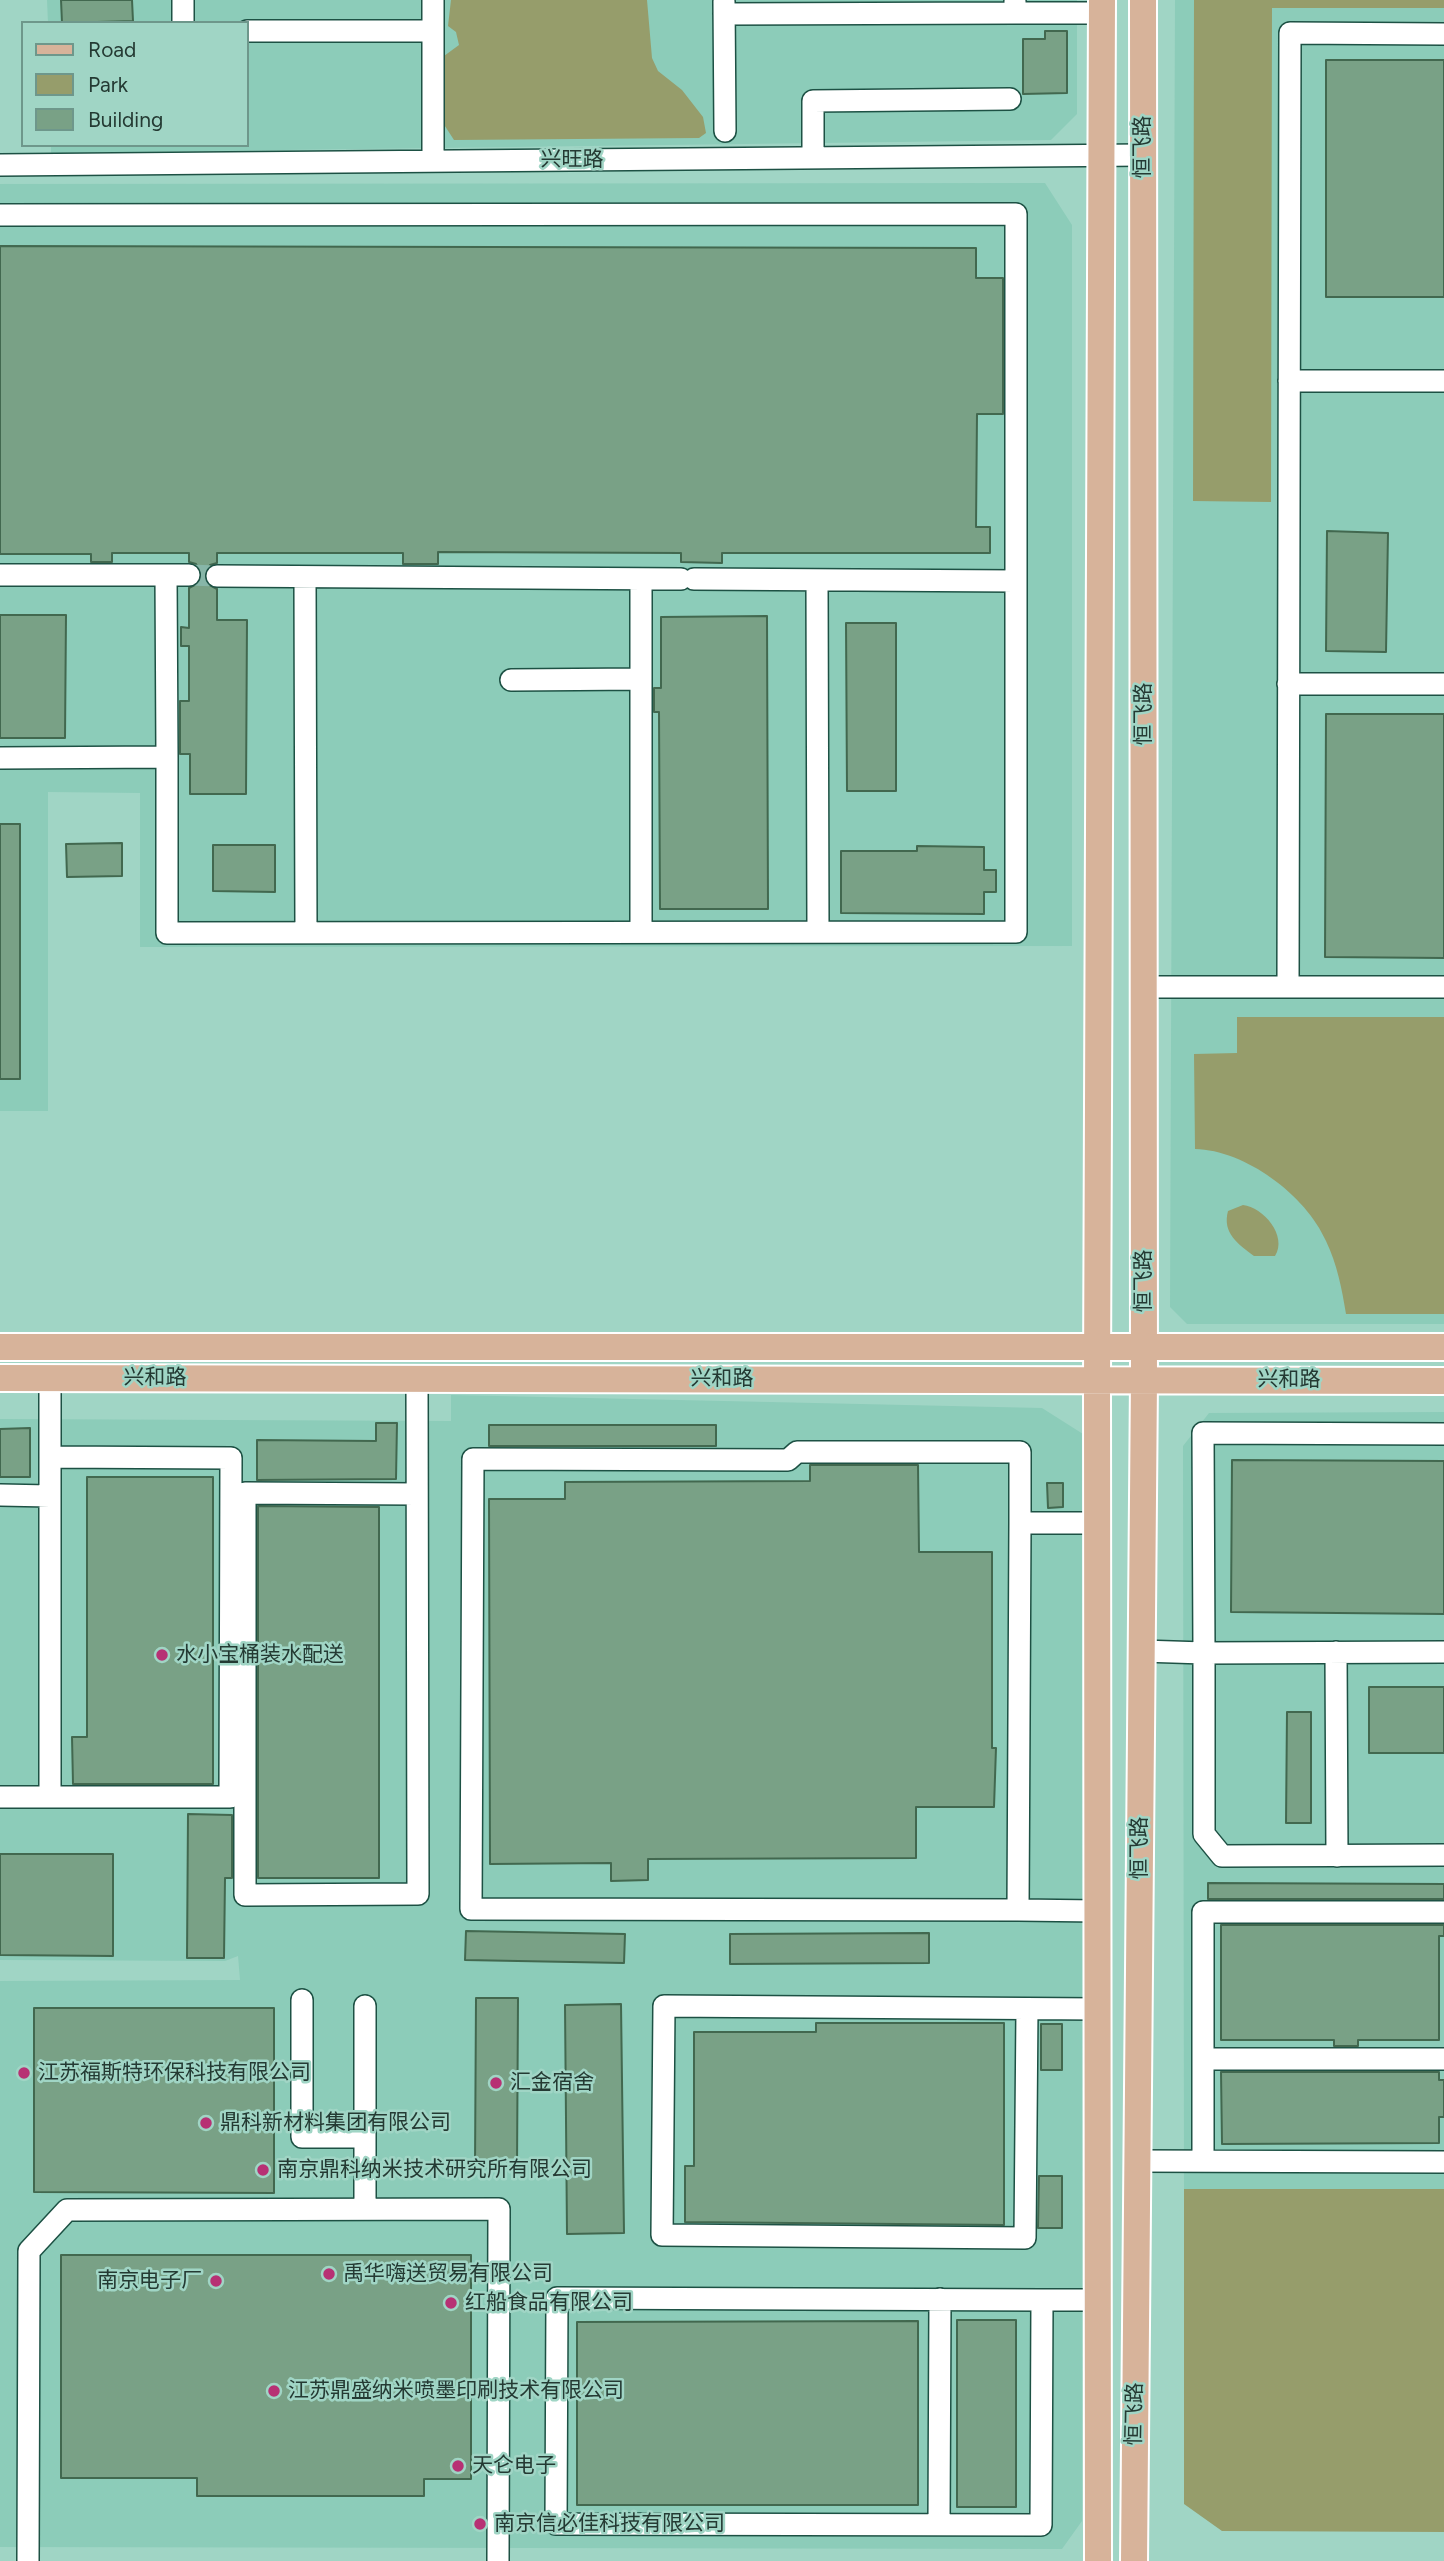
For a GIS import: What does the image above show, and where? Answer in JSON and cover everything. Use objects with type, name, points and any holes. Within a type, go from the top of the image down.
[{"type":"main road","name":"恒飞路","points":[[1134,2561],[1144,1379],[1143,0]]},
{"type":"main road","name":"恒飞路","points":[[1098,2561],[1097,1380],[1102,7]]},
{"type":"main road","name":"兴和路","points":[[0,1347],[1444,1347]]},
{"type":"main road","name":"兴和路","points":[[0,1378],[1444,1381]]},
{"type":"street","points":[[183,0],[183,21]]},
{"type":"street","points":[[433,0],[433,161]]},
{"type":"street","points":[[726,131],[724,7],[1102,7]]},
{"type":"street","points":[[248,31],[433,31]]},
{"type":"street","points":[[1288,987],[1290,33],[1444,34]]},
{"type":"street","points":[[813,158],[813,101],[1010,99]]},
{"type":"street","name":"兴旺路","points":[[0,164],[1143,155]]},
{"type":"street","points":[[0,215],[1016,214],[1016,932],[167,933],[166,575]]},
{"type":"street","points":[[1289,381],[1444,381]]},
{"type":"street","points":[[0,575],[189,575]]},
{"type":"street","points":[[217,576],[1016,581]]},
{"type":"street","points":[[305,577],[306,933]]},
{"type":"street","points":[[641,579],[641,932]]},
{"type":"street","points":[[817,580],[818,932]]},
{"type":"street","points":[[511,680],[641,679]]},
{"type":"street","points":[[1288,684],[1444,684]]},
{"type":"street","points":[[0,758],[167,757]]},
{"type":"street","points":[[1144,987],[1444,987]]},
{"type":"street","points":[[50,1378],[50,1797]]},
{"type":"street","points":[[417,1378],[418,1894],[246,1895],[246,1493],[417,1494]]},
{"type":"street","points":[[1444,1434],[1203,1433],[1204,1834],[1222,1856],[1444,1855]]},
{"type":"street","points":[[1018,1910],[1020,1452],[797,1452],[788,1460],[473,1459],[471,1909],[1098,1911]]},
{"type":"street","points":[[0,1797],[230,1797],[231,1458],[50,1457]]},
{"type":"street","points":[[0,1495],[50,1496]]},
{"type":"street","points":[[1020,1523],[1098,1523]]},
{"type":"street","points":[[1142,1651],[1444,1652]]},
{"type":"street","points":[[1336,1652],[1337,1856]]},
{"type":"street","points":[[1203,2161],[1203,1912],[1444,1912]]},
{"type":"street","points":[[302,2000],[302,2137],[365,2137]]},
{"type":"street","points":[[365,2006],[365,2209]]},
{"type":"street","points":[[1027,2009],[1025,2238],[662,2235],[664,2006],[1098,2009]]},
{"type":"street","points":[[1203,2059],[1444,2059]]},
{"type":"street","points":[[1137,2161],[1444,2162]]},
{"type":"street","points":[[28,2561],[29,2251],[67,2210],[499,2209],[498,2561]]},
{"type":"street","points":[[1042,2300],[1041,2525],[556,2524],[557,2298],[1098,2300]]},
{"type":"street","points":[[939,2525],[940,2299]]},
{"type":"shaded area","points":[[47,0],[1077,0],[1077,114],[1051,140],[51,153],[51,147],[248,147],[248,21],[48,21]]},
{"type":"shaded area","points":[[1175,0],[1444,0],[1444,1324],[1187,1324],[1170,1307]]},
{"type":"shaded area","points":[[1045,183],[1072,225],[1072,946],[140,947],[140,793],[48,792],[48,1111],[0,1111],[0,184]]},
{"type":"shaded area","points":[[451,1395],[1042,1408],[1083,1434],[1082,2521],[1062,2549],[0,2547],[0,1981],[240,1980],[238,1956],[225,1961],[0,1960],[0,1419],[451,1421]]},
{"type":"shaded area","points":[[1444,1412],[1444,2189],[1184,2189],[1183,1446],[1209,1413]]},
{"type":"green space","points":[[451,0],[647,0],[652,58],[658,71],[682,90],[703,117],[706,133],[699,138],[454,140],[443,123],[444,56],[459,45],[456,32],[448,26]]},
{"type":"green space","points":[[1194,0],[1444,0],[1444,8],[1272,8],[1271,502],[1193,501]]},
{"type":"green space","points":[[1237,1017],[1444,1017],[1444,1314],[1346,1314],[1339,1277],[1330,1250],[1317,1224],[1304,1207],[1272,1178],[1253,1166],[1214,1151],[1195,1149],[1194,1054],[1237,1053]]},
{"type":"green space","points":[[1243,1205],[1258,1211],[1271,1224],[1278,1240],[1275,1256],[1254,1256],[1229,1232],[1228,1211]]},
{"type":"green space","points":[[1184,2189],[1444,2189],[1444,2532],[1222,2531],[1184,2504]]},
{"type":"building","points":[[61,0],[132,0],[133,21],[62,21]]},
{"type":"building","points":[[1045,31],[1067,31],[1067,93],[1023,94],[1023,39],[1045,39]]},
{"type":"building","points":[[1326,60],[1444,60],[1444,297],[1326,297]]},
{"type":"building","points":[[0,246],[976,248],[976,278],[1003,278],[1003,414],[977,414],[976,527],[990,527],[990,553],[722,553],[722,563],[681,562],[681,553],[438,552],[438,564],[403,564],[403,553],[217,553],[217,563],[210,565],[204,575],[206,583],[217,589],[217,620],[247,620],[246,794],[190,794],[190,754],[180,754],[180,701],[189,701],[189,646],[181,646],[181,627],[189,628],[189,588],[200,582],[202,574],[196,564],[189,562],[189,553],[112,553],[112,562],[91,562],[91,554],[0,554]]},
{"type":"building","points":[[1327,531],[1388,533],[1386,652],[1326,651]]},
{"type":"building","points":[[0,615],[66,615],[65,738],[0,738]]},
{"type":"building","points":[[767,616],[768,909],[660,909],[659,712],[654,712],[654,688],[661,688],[661,617]]},
{"type":"building","points":[[846,623],[896,623],[896,791],[847,791]]},
{"type":"building","points":[[1326,714],[1444,714],[1444,958],[1325,957]]},
{"type":"building","points":[[0,824],[20,824],[20,1079],[0,1079]]},
{"type":"building","points":[[122,843],[122,876],[67,877],[66,844]]},
{"type":"building","points":[[213,845],[275,845],[275,892],[213,891]]},
{"type":"building","points":[[917,846],[984,847],[984,870],[996,870],[996,892],[984,892],[984,914],[841,913],[841,851],[917,851]]},
{"type":"building","points":[[376,1423],[397,1423],[396,1479],[257,1480],[257,1440],[376,1441]]},
{"type":"building","points":[[489,1425],[716,1425],[716,1446],[489,1446]]},
{"type":"building","points":[[30,1428],[30,1477],[0,1477],[0,1429]]},
{"type":"building","points":[[1232,1460],[1444,1461],[1444,1614],[1231,1612]]},
{"type":"building","points":[[810,1465],[918,1465],[919,1552],[992,1552],[992,1748],[996,1748],[994,1807],[916,1807],[916,1858],[648,1859],[648,1880],[611,1881],[611,1863],[490,1864],[489,1499],[565,1499],[565,1482],[810,1481]]},
{"type":"building","points":[[87,1477],[213,1477],[213,1784],[73,1784],[72,1737],[87,1737]]},
{"type":"building","points":[[1047,1483],[1063,1483],[1063,1507],[1048,1508]]},
{"type":"building","points":[[258,1506],[379,1507],[379,1878],[258,1878]]},
{"type":"building","points":[[1369,1687],[1444,1687],[1444,1753],[1369,1753]]},
{"type":"building","points":[[1287,1712],[1311,1712],[1311,1823],[1286,1823]]},
{"type":"building","points":[[188,1814],[232,1815],[232,1878],[225,1878],[224,1958],[187,1958]]},
{"type":"building","points":[[0,1854],[113,1854],[113,1956],[0,1955]]},
{"type":"building","points":[[1208,1883],[1444,1884],[1444,1899],[1208,1899]]},
{"type":"building","points":[[1221,1925],[1444,1925],[1444,1936],[1439,1936],[1439,2040],[1358,2040],[1358,2046],[1334,2046],[1334,2040],[1221,2040]]},
{"type":"building","points":[[466,1931],[625,1934],[624,1963],[465,1960]]},
{"type":"building","points":[[929,1933],[929,1963],[730,1964],[730,1934]]},
{"type":"building","name":"汇金宿舍","points":[[476,1998],[518,1998],[517,2168],[475,2167]]},
{"type":"building","points":[[621,2004],[624,2233],[567,2234],[565,2005]]},
{"type":"building","points":[[34,2008],[274,2008],[274,2193],[34,2192]]},
{"type":"building","points":[[816,2023],[1004,2023],[1004,2225],[685,2222],[685,2166],[694,2166],[694,2032],[816,2032]]},
{"type":"building","points":[[1041,2024],[1062,2024],[1062,2070],[1041,2070]]},
{"type":"building","points":[[1221,2072],[1439,2072],[1439,2080],[1444,2080],[1444,2117],[1439,2117],[1439,2143],[1222,2144]]},
{"type":"building","points":[[1039,2176],[1062,2176],[1062,2228],[1038,2228]]},
{"type":"building","points":[[61,2255],[471,2255],[471,2479],[424,2479],[424,2496],[197,2496],[197,2478],[61,2478]]},
{"type":"building","points":[[957,2320],[1016,2320],[1016,2507],[957,2507]]},
{"type":"building","points":[[918,2321],[918,2505],[577,2505],[577,2322]]},
{"type":"tunnel","points":[[189,575],[217,576]]},
{"type":"place","name":"水小宝桶装水配送","points":[[162,1655]]},
{"type":"place","name":"江苏福斯特环保科技有限公司","points":[[24,2073]]},
{"type":"place","name":"汇金宿舍","points":[[496,2083]]},
{"type":"place","name":"鼎科新材料集团有限公司","points":[[206,2123]]},
{"type":"place","name":"南京鼎科纳米技术研究所有限公司","points":[[263,2170]]},
{"type":"place","name":"禹华嗨送贸易有限公司","points":[[329,2274]]},
{"type":"place","name":"南京电子厂","points":[[216,2281]]},
{"type":"place","name":"红船食品有限公司","points":[[451,2303]]},
{"type":"place","name":"江苏鼎盛纳米喷墨印刷技术有限公司","points":[[274,2391]]},
{"type":"place","name":"天仑电子","points":[[458,2466]]},
{"type":"place","name":"南京信必佳科技有限公司","points":[[480,2524]]}]
